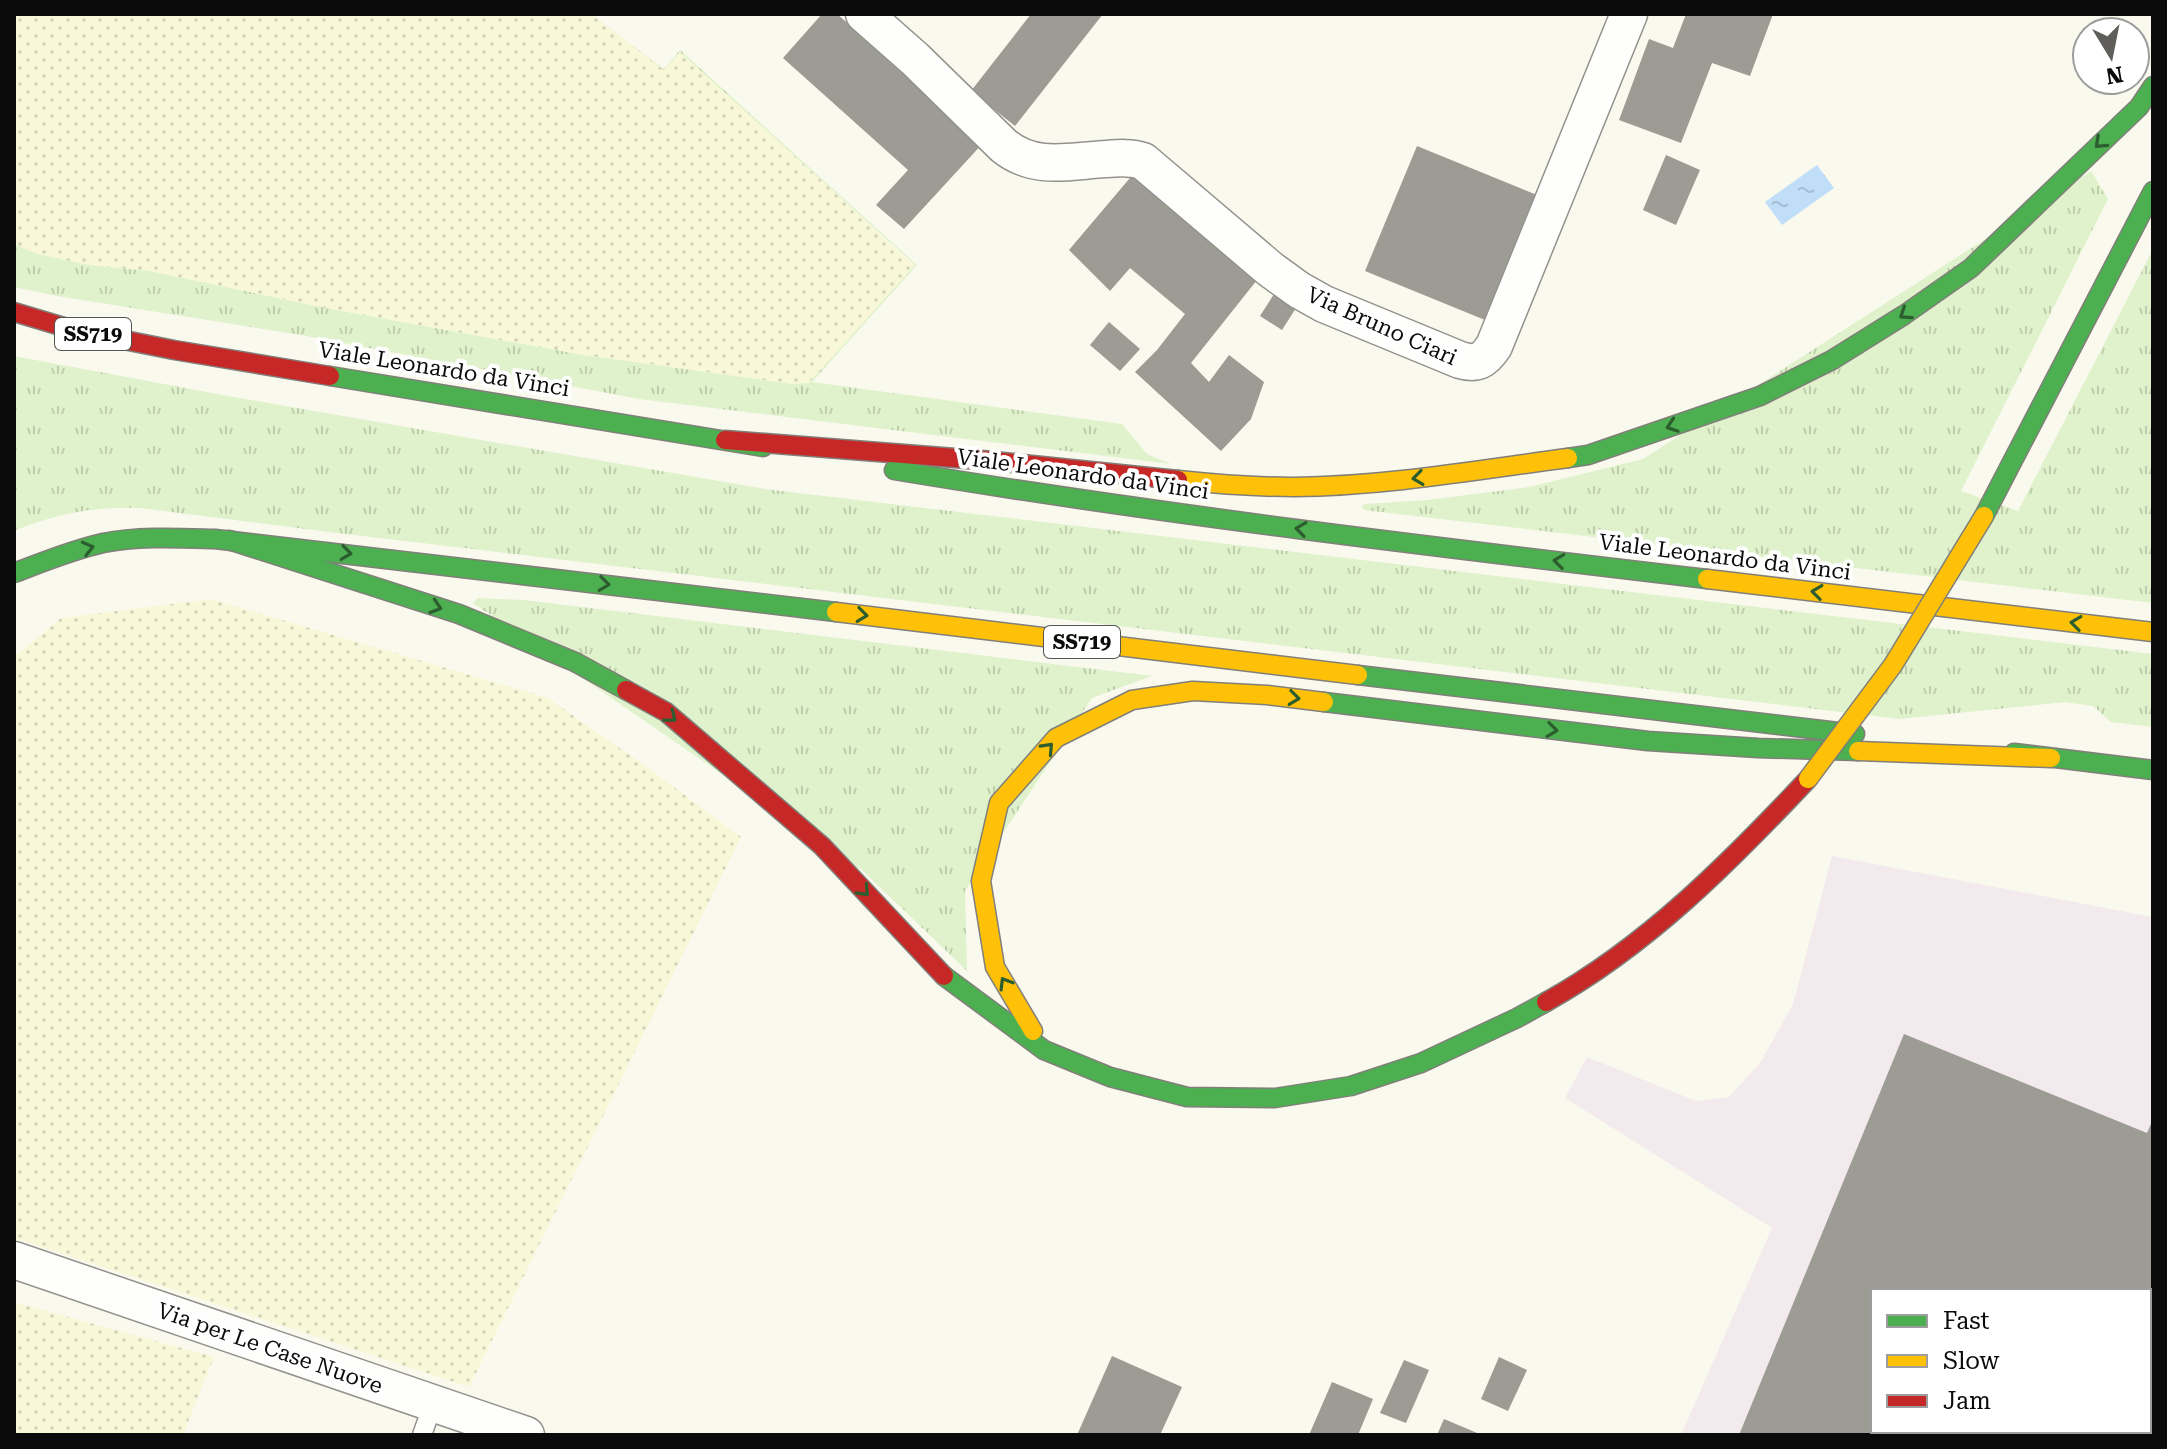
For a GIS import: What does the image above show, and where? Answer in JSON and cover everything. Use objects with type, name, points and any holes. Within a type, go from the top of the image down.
[{"type":"main road","points":[[725,440],[993,461],[1228,485],[1295,487],[1398,481],[1588,455],[1760,396],[1832,360],[1904,315],[1971,268],[2139,107],[2153,86]]},
{"type":"main road","points":[[229,540],[459,614],[575,662],[666,712],[822,846],[937,971],[1044,1050],[1110,1077],[1187,1097],[1275,1098],[1351,1086],[1421,1063],[1517,1018],[1608,963],[1707,882],[1808,779],[1893,665],[1984,516],[2153,191]]},
{"type":"main road","name":"Viale Leonardo da Vinci","points":[[14,312],[74,330],[174,350],[1049,496],[1488,553],[2153,632]]},
{"type":"main road","name":"SS719","points":[[14,573],[114,541],[172,537],[229,540],[2153,770]]},
{"type":"main road","points":[[1044,1050],[995,967],[981,881],[999,803],[1056,738],[1132,700],[1193,691],[1267,695],[1648,741],[2051,758]]},
{"type":"street","name":"Via Bruno Ciari","points":[[864,14],[1018,157],[1038,163],[1120,158],[1143,161],[1299,290],[1324,304],[1433,349],[1477,363],[1494,346],[1629,14]]},
{"type":"street","name":"Via per Le Case Nuove","points":[[14,1260],[428,1419],[526,1435]]},
{"type":"shaded area","points":[[1832,856],[2153,917],[2153,1435],[1681,1435],[1772,1228],[1565,1098],[1587,1057],[1696,1101],[1729,1097],[1760,1063],[1793,1004]]},
{"type":"green space","points":[[14,14],[591,14],[664,70],[680,51],[915,266],[809,383],[792,384],[583,355],[325,308],[149,271],[89,265],[37,254],[14,244]]},
{"type":"green space","points":[[591,14],[664,69],[680,50],[917,265],[812,382],[1122,424],[1147,454],[1171,464],[639,399],[301,335],[14,287],[14,244],[37,254],[89,265],[149,271],[325,308],[583,355],[792,384],[809,383],[915,265],[680,52],[664,70]]},
{"type":"green space","points":[[2091,171],[2108,199],[1961,491],[2018,511],[2153,249],[2153,603],[1364,510],[1362,506],[1529,487],[1643,459]]},
{"type":"green space","points":[[14,356],[765,489],[2153,654],[2153,727],[2111,722],[2093,706],[2065,702],[1899,719],[140,508],[76,512],[14,531]]},
{"type":"green space","points":[[478,598],[524,600],[1152,676],[1092,698],[965,891],[967,971],[863,871],[473,603]]},
{"type":"green space","points":[[211,599],[548,698],[741,837],[469,1387],[14,1238],[14,657],[61,618]]},
{"type":"green space","points":[[14,1302],[214,1357],[183,1435],[14,1435]]},
{"type":"water","points":[[1817,165],[1834,188],[1782,225],[1765,202]]},
{"type":"building","points":[[822,14],[837,14],[984,142],[904,229],[876,205],[908,170],[783,58]]},
{"type":"building","points":[[1031,14],[1103,14],[1015,126],[971,91]]},
{"type":"building","points":[[1686,14],[1773,14],[1750,76],[1712,63],[1681,143],[1619,120],[1649,39],[1673,48]]},
{"type":"building","points":[[1417,146],[1537,195],[1485,320],[1365,271]]},
{"type":"building","points":[[1666,155],[1700,170],[1676,225],[1643,210]]},
{"type":"building","points":[[1135,172],[1257,280],[1191,363],[1209,382],[1229,355],[1264,382],[1251,419],[1221,451],[1135,372],[1185,314],[1130,268],[1110,291],[1069,250]]},
{"type":"building","points":[[1274,294],[1296,308],[1282,330],[1260,316]]},
{"type":"building","points":[[1109,322],[1140,349],[1120,371],[1090,345]]},
{"type":"building","points":[[1904,1034],[2147,1133],[2153,1119],[2153,1435],[1739,1435]]},
{"type":"building","points":[[1112,1356],[1182,1387],[1160,1435],[1077,1435]]},
{"type":"building","points":[[1499,1357],[1527,1370],[1508,1411],[1481,1399]]},
{"type":"building","points":[[1404,1360],[1429,1370],[1406,1423],[1380,1413]]},
{"type":"building","points":[[1332,1382],[1373,1399],[1358,1435],[1309,1435]]},
{"type":"building","points":[[1444,1419],[1482,1435],[1437,1435]]},
{"type":"traffic: fast","points":[[1568,458],[1588,455],[1760,396],[1832,360],[1904,315],[1971,268],[2139,107],[2153,86]]},
{"type":"traffic: fast","points":[[1984,516],[2153,191]]},
{"type":"traffic: fast","points":[[330,376],[763,447]]},
{"type":"traffic: fast","points":[[894,470],[1198,516],[1707,579]]},
{"type":"traffic: fast","points":[[14,573],[103,543],[145,538],[215,539],[836,612]]},
{"type":"traffic: fast","points":[[229,540],[459,614],[575,662],[626,690]]},
{"type":"traffic: fast","points":[[1358,675],[1855,734]]},
{"type":"traffic: fast","points":[[1324,702],[1648,741],[1858,751]]},
{"type":"traffic: fast","points":[[2014,753],[2153,770]]},
{"type":"traffic: fast","points":[[944,976],[1044,1050],[1110,1077],[1187,1097],[1275,1098],[1351,1086],[1421,1063],[1546,1002]]},
{"type":"traffic: slow","points":[[1178,480],[1265,486],[1328,486],[1431,477],[1568,458]]},
{"type":"traffic: slow","points":[[1808,779],[1893,665],[1984,516]]},
{"type":"traffic: slow","points":[[1707,579],[2153,632]]},
{"type":"traffic: slow","points":[[836,612],[1358,675]]},
{"type":"traffic: slow","points":[[1033,1031],[995,967],[981,881],[999,803],[1056,738],[1132,700],[1193,691],[1324,702]]},
{"type":"traffic: slow","points":[[1858,751],[2051,758]]},
{"type":"traffic: jam","points":[[14,312],[74,330],[330,376]]},
{"type":"traffic: jam","points":[[725,440],[993,461],[1178,480]]},
{"type":"traffic: jam","points":[[626,690],[666,712],[822,846],[944,976]]},
{"type":"traffic: jam","points":[[1546,1002],[1619,955],[1686,901],[1808,779]]}]
